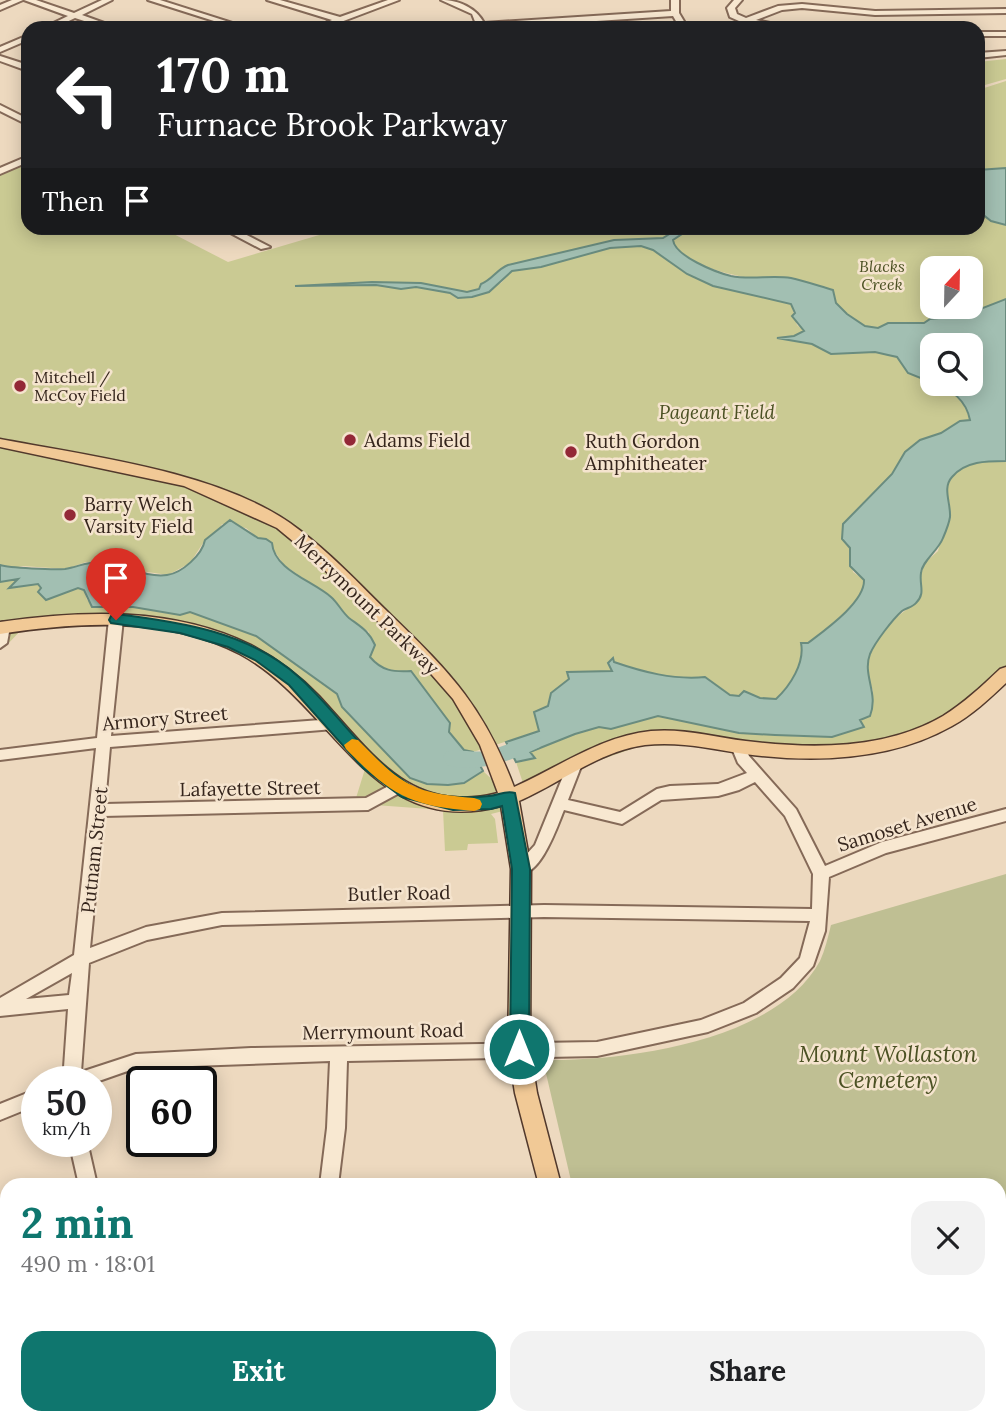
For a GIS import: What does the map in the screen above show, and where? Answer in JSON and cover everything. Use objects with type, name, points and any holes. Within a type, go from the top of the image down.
[{"type":"main road","name":"Merrymount Parkway","points":[[0,443],[178,480],[231,500],[282,525],[312,548],[431,663],[459,695],[489,744],[507,790],[521,869],[519,1049],[526,1093],[548,1178]]},
{"type":"main road","points":[[1,633],[45,621],[116,620],[190,630],[234,643],[260,656],[294,681],[369,764],[398,787],[420,797],[453,804],[491,803],[507,790],[529,791],[610,747],[645,738],[690,738],[738,746],[823,752],[898,741],[934,728],[953,717],[1006,673]]},
{"type":"street","points":[[0,8],[19,0]]},
{"type":"street","points":[[28,0],[93,21]]},
{"type":"street","points":[[60,21],[97,0]]},
{"type":"street","points":[[54,21],[108,0]]},
{"type":"street","points":[[152,0],[221,21]]},
{"type":"street","points":[[271,0],[341,20],[395,0]]},
{"type":"street","points":[[445,0],[475,13],[479,21]]},
{"type":"street","points":[[675,0],[675,13],[680,21]]},
{"type":"street","points":[[738,0],[731,8],[733,15],[746,21],[782,8],[832,4],[875,13],[1006,11]]},
{"type":"street","points":[[553,21],[675,13]]},
{"type":"street","points":[[985,34],[1006,34]]},
{"type":"street","points":[[0,47],[21,36]]},
{"type":"street","points":[[985,55],[1006,53]]},
{"type":"street","points":[[0,58],[21,66]]},
{"type":"street","points":[[0,108],[21,118]]},
{"type":"street","points":[[16,116],[21,114]]},
{"type":"street","points":[[1,169],[21,162]]},
{"type":"street","points":[[240,235],[265,247]]},
{"type":"street","name":"Putnam Street","points":[[74,1066],[78,1001],[116,620]]},
{"type":"street","name":"Armory Street","points":[[0,755],[105,742],[334,724]]},
{"type":"street","points":[[738,746],[743,759],[791,813],[821,874]]},
{"type":"street","points":[[521,869],[541,848],[575,765]]},
{"type":"street","points":[[560,804],[622,818],[657,795],[718,790],[757,775]]},
{"type":"street","name":"Lafayette Street","points":[[98,810],[369,804],[398,787]]},
{"type":"street","name":"Samoset Avenue","points":[[821,874],[883,848],[1006,815]]},
{"type":"street","name":"Merrymount Road","points":[[112,1069],[136,1061],[339,1053],[597,1048],[702,1027],[750,1008],[787,983],[807,961],[814,942],[821,874]]},
{"type":"street","name":"Butler Road","points":[[0,1008],[83,958],[146,934],[222,919],[519,911],[818,915]]},
{"type":"street","name":"Butler Road","points":[[0,1008],[78,1001]]},
{"type":"street","points":[[329,1178],[336,1128],[339,1053]]},
{"type":"street","points":[[0,1112],[21,1103]]},
{"type":"street","points":[[82,1157],[86,1178]]},
{"type":"green space","points":[[1006,59],[1006,79],[985,85],[985,61]]},
{"type":"green space","points":[[1006,81],[1006,168],[985,170],[985,88]]},
{"type":"green space","name":"Pageant Field","points":[[21,166],[21,235],[176,235],[228,262],[319,235],[668,235],[663,238],[614,240],[508,265],[481,284],[479,289],[467,292],[421,283],[372,282],[310,287],[416,287],[472,297],[501,283],[512,271],[610,248],[641,246],[653,250],[687,274],[713,286],[791,304],[797,325],[804,331],[794,336],[779,338],[812,344],[831,354],[875,352],[897,357],[920,377],[920,396],[957,396],[971,420],[960,421],[941,433],[920,440],[905,452],[892,474],[843,524],[842,539],[849,548],[853,572],[864,580],[862,588],[858,597],[842,615],[808,644],[802,644],[801,659],[795,674],[776,700],[744,692],[739,696],[731,695],[705,677],[658,674],[614,662],[613,658],[613,671],[588,674],[581,671],[551,693],[548,706],[535,718],[539,731],[473,752],[464,750],[389,672],[370,657],[369,632],[348,617],[332,598],[284,565],[266,539],[258,538],[246,528],[222,524],[218,531],[205,540],[190,563],[168,575],[86,562],[66,569],[23,566],[9,569],[0,565],[0,174]]},
{"type":"green space","name":"Blacks Creek","points":[[985,208],[991,221],[1006,225],[1006,299],[984,308],[984,256],[920,256],[920,319],[930,319],[924,323],[888,323],[878,328],[865,326],[847,314],[836,303],[833,290],[770,282],[718,271],[696,263],[680,253],[673,240],[680,235],[985,235]]},
{"type":"green space","points":[[983,461],[1006,461],[1006,680],[886,750],[830,759],[779,757],[680,745],[640,746],[580,767],[527,795],[516,762],[534,758],[529,752],[599,727],[611,729],[658,716],[739,733],[807,737],[864,726],[860,720],[873,691],[867,669],[872,650],[884,631],[916,603],[921,573],[926,562],[938,551],[950,505],[946,488],[950,478],[961,468]]},
{"type":"green space","points":[[19,579],[13,583],[26,586],[38,584],[52,597],[78,588],[84,590],[87,600],[99,605],[169,613],[190,612],[256,636],[337,694],[342,707],[464,783],[483,771],[498,785],[507,810],[491,814],[495,819],[498,843],[468,844],[467,850],[445,851],[443,810],[361,804],[356,798],[365,769],[275,669],[214,640],[147,625],[88,623],[23,628],[5,647],[0,648],[0,582]]},
{"type":"green space","name":"Mount Wollaston Cemetery","points":[[1006,874],[1006,1178],[570,1178],[545,1069],[547,1063],[552,1060],[622,1056],[661,1050],[737,1027],[771,1010],[799,988],[820,961],[831,925]]},
{"type":"shaded area","points":[[1006,168],[1006,225],[991,221],[985,216],[985,170]]},
{"type":"shaded area","points":[[680,235],[673,240],[675,246],[688,257],[715,271],[746,278],[791,278],[833,290],[836,303],[847,314],[865,326],[878,328],[888,323],[924,323],[930,319],[983,319],[984,308],[1006,299],[1006,461],[970,465],[957,472],[949,481],[949,522],[941,543],[922,569],[921,596],[915,604],[894,619],[870,654],[868,669],[873,700],[870,716],[860,720],[864,727],[832,737],[775,735],[739,733],[658,716],[611,729],[599,727],[575,734],[530,752],[535,758],[516,762],[506,742],[539,731],[534,712],[548,706],[551,693],[569,679],[567,672],[612,671],[608,663],[613,658],[614,662],[658,674],[705,677],[730,695],[739,696],[744,691],[760,698],[776,699],[799,666],[801,643],[808,643],[833,623],[851,606],[863,588],[864,580],[850,566],[850,548],[842,539],[843,524],[892,474],[905,452],[920,440],[941,433],[960,421],[970,420],[965,407],[956,396],[983,396],[983,333],[920,333],[920,378],[908,373],[897,357],[875,352],[831,354],[812,344],[777,338],[794,336],[804,331],[792,316],[795,313],[791,304],[713,286],[687,274],[653,250],[641,246],[610,248],[541,267],[512,271],[489,292],[472,297],[458,298],[450,293],[416,287],[401,289],[376,285],[295,286],[372,282],[421,283],[467,292],[479,289],[481,284],[508,265],[614,240]]},
{"type":"shaded area","points":[[230,520],[258,538],[272,543],[274,552],[287,568],[333,599],[347,616],[370,636],[375,645],[370,657],[374,662],[388,670],[411,671],[450,723],[449,732],[464,750],[473,752],[483,771],[464,783],[448,785],[427,784],[410,778],[342,707],[337,694],[256,636],[190,612],[180,615],[133,607],[92,607],[84,590],[78,588],[46,600],[38,592],[41,588],[38,584],[9,588],[18,579],[0,582],[0,565],[59,569],[102,562],[151,575],[173,574],[190,562],[200,552],[205,540]]},
{"type":"waterway","name":"Blacks Creek","points":[[453,757],[454,760],[485,758],[505,754],[533,742]]},
{"type":"slow traffic","points":[[352,745],[383,776],[408,793],[453,804],[474,804]]},
{"type":"place","name":"Mitchell / McCoy Field","points":[[20,386]]},
{"type":"place","name":"Adams Field","points":[[350,440]]},
{"type":"place","name":"Ruth Gordon Amphitheater","points":[[571,452]]},
{"type":"place","name":"Barry Welch Varsity Field","points":[[70,515]]},
{"type":"route","points":[[116,620],[181,628],[234,643],[260,656],[294,681],[369,764],[408,793],[453,804],[491,803],[509,797],[521,869],[519,1049]]}]
